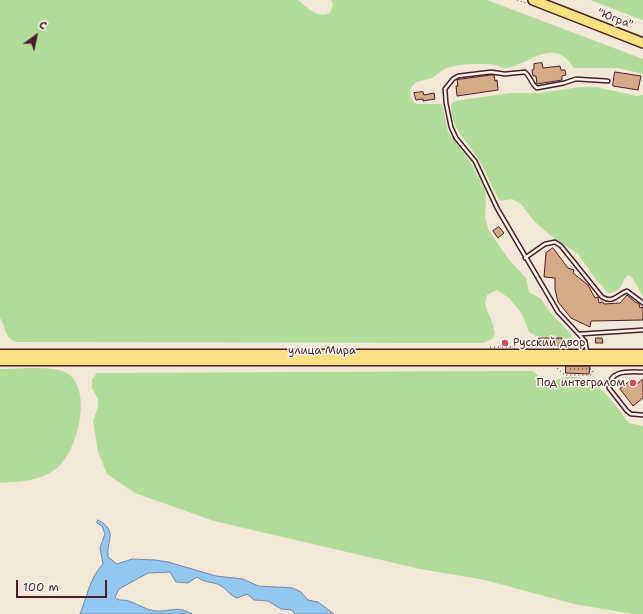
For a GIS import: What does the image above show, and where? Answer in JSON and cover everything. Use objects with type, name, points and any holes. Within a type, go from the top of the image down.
[{"type":"highway","name":"\"Югра\"","points":[[533,0],[643,43]]},
{"type":"main road","name":"улица Мира","points":[[0,354],[588,362],[643,354]]},
{"type":"main road","name":"улица Мира","points":[[0,361],[643,361]]},
{"type":"lane","points":[[588,362],[586,342],[558,312],[497,208],[475,161],[453,134],[446,103],[445,89],[448,84],[458,76],[491,72],[505,74],[526,72],[536,88],[564,84],[576,79],[608,81]]},
{"type":"lane","points":[[525,258],[545,244],[555,242],[561,246],[602,297],[605,299],[614,300],[627,291],[643,303]]},
{"type":"lane","points":[[580,334],[643,330]]},
{"type":"lane","points":[[643,372],[620,372],[612,378],[609,383],[611,392],[627,411],[631,414],[643,415]]},
{"type":"path","points":[[536,348],[538,342],[557,342]]},
{"type":"path","points":[[570,369],[588,362]]},
{"type":"green space","points":[[0,0],[298,0],[312,11],[325,14],[330,13],[333,5],[331,0],[487,0],[643,59],[643,74],[618,68],[574,68],[566,59],[558,54],[542,54],[507,68],[490,64],[452,66],[441,71],[432,78],[415,83],[411,88],[410,96],[417,104],[442,104],[448,132],[470,161],[485,190],[485,218],[489,231],[510,261],[526,278],[529,292],[541,299],[548,310],[572,335],[571,339],[536,336],[529,332],[522,314],[509,298],[497,290],[487,295],[485,303],[495,334],[492,339],[483,343],[16,342],[12,340],[7,334],[0,318]]},
{"type":"green space","points":[[590,0],[643,0],[643,20],[637,18]]},
{"type":"green space","points":[[580,87],[596,87],[637,96],[643,95],[643,297],[632,277],[628,275],[624,279],[619,289],[608,293],[597,281],[578,254],[550,235],[533,220],[521,204],[512,199],[500,201],[480,162],[457,129],[452,114],[451,105],[455,101],[509,93],[539,93]]},
{"type":"green space","points":[[0,369],[53,369],[67,373],[75,381],[80,393],[81,407],[80,421],[76,436],[64,461],[50,473],[22,481],[0,483]]},
{"type":"green space","points":[[532,371],[548,385],[560,379],[574,377],[593,383],[609,397],[629,423],[643,426],[643,614],[633,614],[574,604],[485,580],[420,569],[214,521],[135,493],[107,474],[98,452],[93,421],[98,407],[98,399],[92,388],[92,379],[97,373]]},
{"type":"water","points":[[98,520],[108,528],[110,532],[108,557],[117,564],[132,559],[155,560],[168,562],[216,576],[243,579],[258,586],[293,588],[301,592],[308,600],[318,602],[334,614],[295,614],[292,610],[281,609],[268,601],[254,600],[247,594],[237,598],[218,584],[204,581],[197,577],[188,583],[176,582],[170,572],[148,573],[119,589],[115,597],[156,611],[178,609],[192,614],[80,614],[92,581],[103,564],[100,548],[105,534],[102,526],[97,523]]},
{"type":"building","points":[[542,63],[543,68],[560,66],[561,70],[565,70],[566,75],[562,76],[562,80],[537,84],[536,76],[533,76],[532,70],[534,69],[534,64]]},
{"type":"building","points":[[615,72],[641,76],[638,90],[613,86]]},
{"type":"building","points":[[494,75],[495,81],[497,80],[498,90],[457,96],[457,80]]},
{"type":"building","points":[[423,92],[424,95],[434,93],[435,99],[423,101],[423,99],[416,100],[414,93]]},
{"type":"building","points":[[499,227],[504,233],[498,238],[493,231]]},
{"type":"building","points":[[553,248],[568,268],[574,270],[573,273],[588,285],[595,298],[598,297],[599,303],[620,303],[627,295],[639,304],[640,308],[643,307],[643,320],[591,321],[590,327],[571,318],[558,302],[555,289],[555,278],[544,277],[546,253]]},
{"type":"building","points":[[539,338],[562,338],[562,346],[539,345]]},
{"type":"building","points":[[596,338],[602,338],[603,343],[596,343]]},
{"type":"building","points":[[566,366],[590,366],[589,374],[566,373]]},
{"type":"building","points":[[633,379],[637,384],[643,379],[643,398],[633,406],[620,389]]},
{"type":"place","name":"Русский двор","points":[[505,343]]},
{"type":"place","name":"Под интегралом","points":[[633,383]]}]
